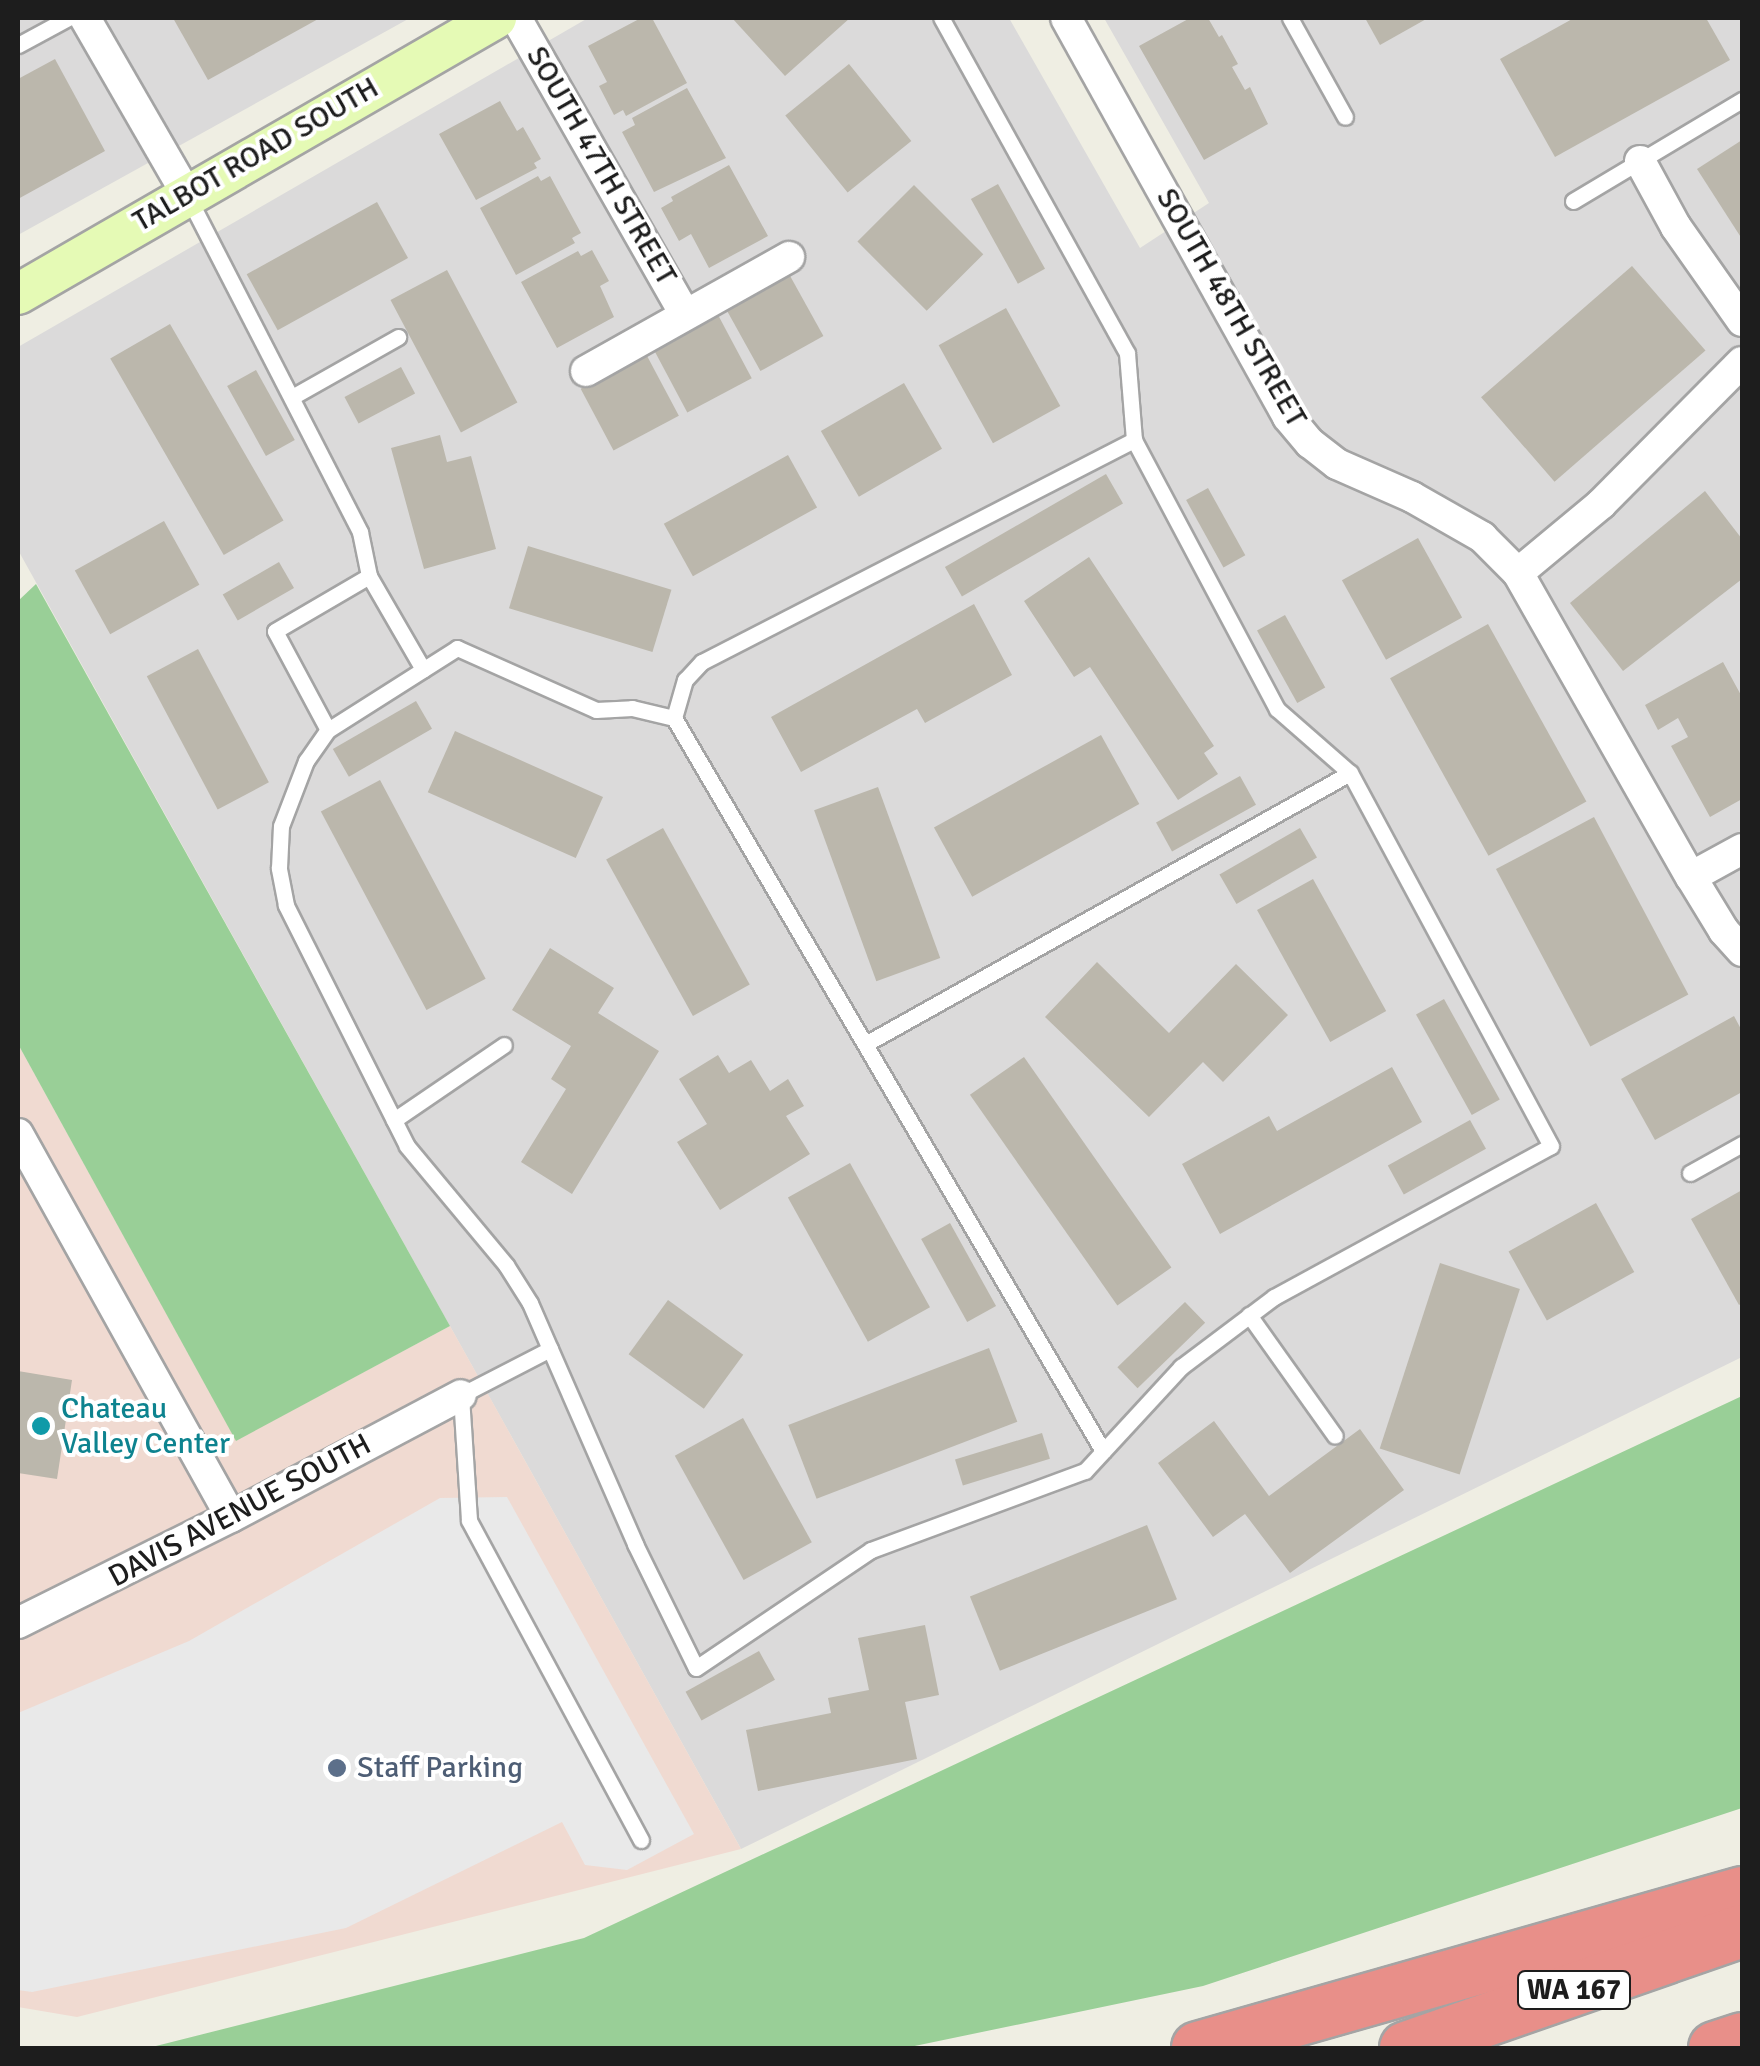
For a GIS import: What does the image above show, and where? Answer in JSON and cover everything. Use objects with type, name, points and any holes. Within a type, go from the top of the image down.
[{"type":"highway","points":[[1198,2048],[1742,1893]]},
{"type":"highway","name":"WA 167","points":[[1406,2048],[1742,1931]]},
{"type":"highway","points":[[1496,2048],[1742,1964]]},
{"type":"highway","points":[[1715,2048],[1742,2039]]},
{"type":"street","points":[[85,18],[187,195]]},
{"type":"street","name":"SOUTH 48TH STREET","points":[[1066,18],[1288,417],[1310,443],[1337,464],[1412,497],[1482,537],[1518,573],[1691,877],[1724,931],[1742,951]]},
{"type":"street","name":"TALBOT ROAD SOUTH","points":[[18,294],[491,20]]},
{"type":"street","name":"SOUTH 47TH STREET","points":[[491,20],[685,314]]},
{"type":"street","points":[[1640,161],[1676,227],[1742,321]]},
{"type":"street","name":"SOUTH 47TH STREET","points":[[586,371],[790,257]]},
{"type":"street","points":[[1518,573],[1566,537],[1742,362]]},
{"type":"street","points":[[1691,877],[1742,849]]},
{"type":"street","points":[[18,1134],[231,1517]]},
{"type":"street","name":"DAVIS AVENUE SOUTH","points":[[18,1623],[231,1517],[462,1395]]},
{"type":"lane","points":[[18,46],[68,18]]},
{"type":"lane","points":[[941,18],[1127,353],[1134,440],[1277,710],[1350,773],[1551,1146],[1274,1296],[1181,1367],[1085,1471],[872,1550],[696,1668],[634,1544],[530,1303],[506,1265],[407,1146],[286,905],[278,868],[281,826],[306,761],[328,730],[457,648],[596,710],[632,708],[674,718],[868,1043],[1103,1451]]},
{"type":"lane","points":[[1290,18],[1345,117]]},
{"type":"lane","points":[[1573,200],[1742,100]]},
{"type":"lane","points":[[187,195],[360,532],[369,576],[423,669]]},
{"type":"lane","points":[[292,397],[398,336]]},
{"type":"lane","points":[[674,718],[685,680],[702,662],[1134,440]]},
{"type":"lane","points":[[328,730],[274,631],[369,576]]},
{"type":"lane","points":[[868,1043],[1350,773]]},
{"type":"lane","points":[[394,1120],[504,1044]]},
{"type":"lane","points":[[1690,1173],[1742,1144]]},
{"type":"lane","points":[[1249,1315],[1335,1436]]},
{"type":"lane","points":[[550,1348],[462,1395],[470,1520],[641,1840]]},
{"type":"shaded area","points":[[18,18],[410,18],[18,235]]},
{"type":"shaded area","points":[[588,18],[1009,18],[1140,248],[1209,203],[1104,18],[1742,18],[1742,1357],[741,1849],[18,550],[18,347]]},
{"type":"shaded area","points":[[18,1044],[236,1440],[450,1326],[741,1849],[77,2017],[18,2007]]},
{"type":"shaded area","name":"Staff Parking","points":[[507,1497],[694,1834],[627,1870],[585,1865],[562,1822],[346,1928],[32,1992],[18,1990],[18,1713],[189,1641],[440,1498]]},
{"type":"green space","points":[[36,584],[450,1326],[236,1441],[18,1044],[18,601]]},
{"type":"green space","points":[[1742,1396],[1742,1808],[1203,1986],[905,2048],[148,2048],[584,1938]]},
{"type":"building","points":[[173,18],[320,18],[208,80]]},
{"type":"building","points":[[641,18],[652,18],[687,83],[626,116],[623,110],[614,115],[599,86],[607,82],[588,46]]},
{"type":"building","points":[[732,18],[850,18],[785,76]]},
{"type":"building","points":[[1190,18],[1208,18],[1219,37],[1222,35],[1238,64],[1232,67],[1245,90],[1250,87],[1268,124],[1204,160],[1139,46]]},
{"type":"building","points":[[1365,18],[1428,18],[1380,45]]},
{"type":"building","points":[[1574,18],[1706,18],[1730,60],[1555,157],[1500,59]]},
{"type":"building","points":[[55,59],[105,151],[18,199],[18,79]]},
{"type":"building","points":[[849,64],[911,141],[848,193],[785,116]]},
{"type":"building","points":[[687,88],[726,158],[654,192],[622,132],[635,125],[632,118]]},
{"type":"building","points":[[500,101],[517,131],[523,127],[541,159],[534,163],[537,168],[476,200],[439,134]]},
{"type":"building","points":[[1742,140],[1742,239],[1697,169]]},
{"type":"building","points":[[729,165],[768,236],[709,268],[691,234],[679,241],[661,208],[673,201],[671,197]]},
{"type":"building","points":[[538,176],[541,181],[550,176],[581,233],[572,238],[575,243],[516,275],[480,208]]},
{"type":"building","points":[[998,184],[1045,269],[1018,284],[971,199]]},
{"type":"building","points":[[914,185],[983,254],[927,311],[857,242]]},
{"type":"building","points":[[377,202],[408,258],[278,330],[247,274]]},
{"type":"building","points":[[592,250],[609,281],[600,286],[614,317],[557,348],[521,282],[578,251],[581,256]]},
{"type":"building","points":[[1632,266],[1705,351],[1555,482],[1481,397]]},
{"type":"building","points":[[447,270],[517,402],[461,432],[390,300]]},
{"type":"building","points":[[789,274],[823,336],[760,371],[726,309]]},
{"type":"building","points":[[1006,308],[1060,406],[993,443],[939,345]]},
{"type":"building","points":[[717,313],[752,378],[687,413],[653,347]]},
{"type":"building","points":[[170,324],[284,521],[224,555],[110,359]]},
{"type":"building","points":[[646,354],[679,416],[614,451],[581,389]]},
{"type":"building","points":[[401,367],[415,393],[359,424],[344,397]]},
{"type":"building","points":[[256,370],[295,440],[266,456],[227,386]]},
{"type":"building","points":[[904,383],[942,449],[859,497],[821,431]]},
{"type":"building","points":[[440,435],[447,462],[471,456],[496,549],[424,569],[391,448]]},
{"type":"building","points":[[788,455],[817,507],[693,576],[664,524]]},
{"type":"building","points":[[1106,474],[1123,503],[962,596],[945,567]]},
{"type":"building","points":[[1208,488],[1245,555],[1223,567],[1186,500]]},
{"type":"building","points":[[1705,491],[1742,539],[1742,579],[1623,671],[1570,603]]},
{"type":"building","points":[[164,521],[199,585],[110,634],[75,570]]},
{"type":"building","points":[[1418,538],[1462,618],[1386,660],[1342,580]]},
{"type":"building","points":[[528,546],[671,590],[652,652],[509,608]]},
{"type":"building","points":[[1089,557],[1214,746],[1204,753],[1218,774],[1178,800],[1090,667],[1074,677],[1024,601]]},
{"type":"building","points":[[279,562],[294,588],[238,620],[223,594]]},
{"type":"building","points":[[974,604],[1012,675],[925,723],[917,709],[801,772],[771,717]]},
{"type":"building","points":[[1285,615],[1325,688],[1297,703],[1257,631]]},
{"type":"building","points":[[1488,624],[1586,802],[1488,856],[1390,678]]},
{"type":"building","points":[[198,649],[269,782],[218,810],[147,676]]},
{"type":"building","points":[[1723,662],[1742,697],[1742,799],[1710,817],[1671,746],[1688,737],[1678,718],[1658,730],[1645,705]]},
{"type":"building","points":[[416,701],[432,729],[349,777],[333,749]]},
{"type":"building","points":[[455,731],[603,797],[576,858],[428,792]]},
{"type":"building","points":[[1101,735],[1139,804],[972,897],[934,828]]},
{"type":"building","points":[[1240,776],[1256,805],[1172,851],[1156,823]]},
{"type":"building","points":[[380,780],[486,979],[426,1010],[321,811]]},
{"type":"building","points":[[878,787],[940,958],[876,981],[814,810]]},
{"type":"building","points":[[1594,817],[1688,994],[1590,1047],[1496,869]]},
{"type":"building","points":[[663,828],[750,985],[693,1016],[606,860]]},
{"type":"building","points":[[1300,828],[1317,857],[1236,904],[1219,874]]},
{"type":"building","points":[[1313,879],[1386,1011],[1330,1042],[1257,910]]},
{"type":"building","points":[[550,948],[614,988],[598,1013],[659,1051],[572,1194],[521,1162],[566,1089],[551,1079],[571,1046],[512,1010]]},
{"type":"building","points":[[1097,962],[1169,1033],[1236,964],[1288,1015],[1223,1082],[1203,1062],[1149,1117],[1045,1017]]},
{"type":"building","points":[[1444,999],[1500,1100],[1472,1115],[1416,1015]]},
{"type":"building","points":[[1734,1016],[1742,1031],[1742,1092],[1655,1140],[1621,1079]]},
{"type":"building","points":[[718,1055],[729,1073],[751,1060],[770,1091],[788,1079],[804,1106],[786,1116],[810,1154],[720,1210],[677,1142],[707,1124],[679,1079]]},
{"type":"building","points":[[1024,1057],[1171,1268],[1117,1305],[970,1095]]},
{"type":"building","points":[[1392,1067],[1422,1122],[1220,1234],[1182,1164],[1269,1116],[1277,1131]]},
{"type":"building","points":[[1470,1120],[1486,1149],[1404,1194],[1388,1166]]},
{"type":"building","points":[[850,1163],[930,1307],[868,1342],[788,1197]]},
{"type":"building","points":[[1742,1190],[1742,1303],[1739,1305],[1691,1219]]},
{"type":"building","points":[[1596,1203],[1634,1272],[1547,1321],[1509,1251]]},
{"type":"building","points":[[950,1223],[996,1306],[967,1322],[921,1239]]},
{"type":"building","points":[[1440,1263],[1520,1289],[1460,1474],[1380,1448]]},
{"type":"building","points":[[668,1300],[743,1355],[704,1409],[629,1354]]},
{"type":"building","points":[[1185,1302],[1205,1323],[1138,1388],[1117,1367]]},
{"type":"building","points":[[989,1348],[1017,1422],[817,1499],[788,1425]]},
{"type":"building","name":"Chateau Valley Center","points":[[18,1371],[72,1380],[57,1479],[18,1473]]},
{"type":"building","points":[[743,1418],[812,1542],[744,1580],[675,1456]]},
{"type":"building","points":[[1214,1421],[1269,1496],[1360,1429],[1404,1490],[1290,1573],[1245,1514],[1213,1537],[1158,1463]]},
{"type":"building","points":[[1042,1433],[1050,1459],[963,1485],[955,1460]]},
{"type":"building","points":[[1147,1525],[1177,1599],[1000,1671],[970,1597]]},
{"type":"building","points":[[925,1625],[939,1695],[905,1702],[917,1759],[758,1791],[746,1730],[831,1713],[828,1698],[869,1690],[858,1638]]},
{"type":"building","points":[[759,1651],[775,1680],[702,1721],[686,1692]]},
{"type":"place","name":"Chateau Valley Center","points":[[41,1426]]},
{"type":"place","name":"Staff Parking","points":[[337,1768]]}]
